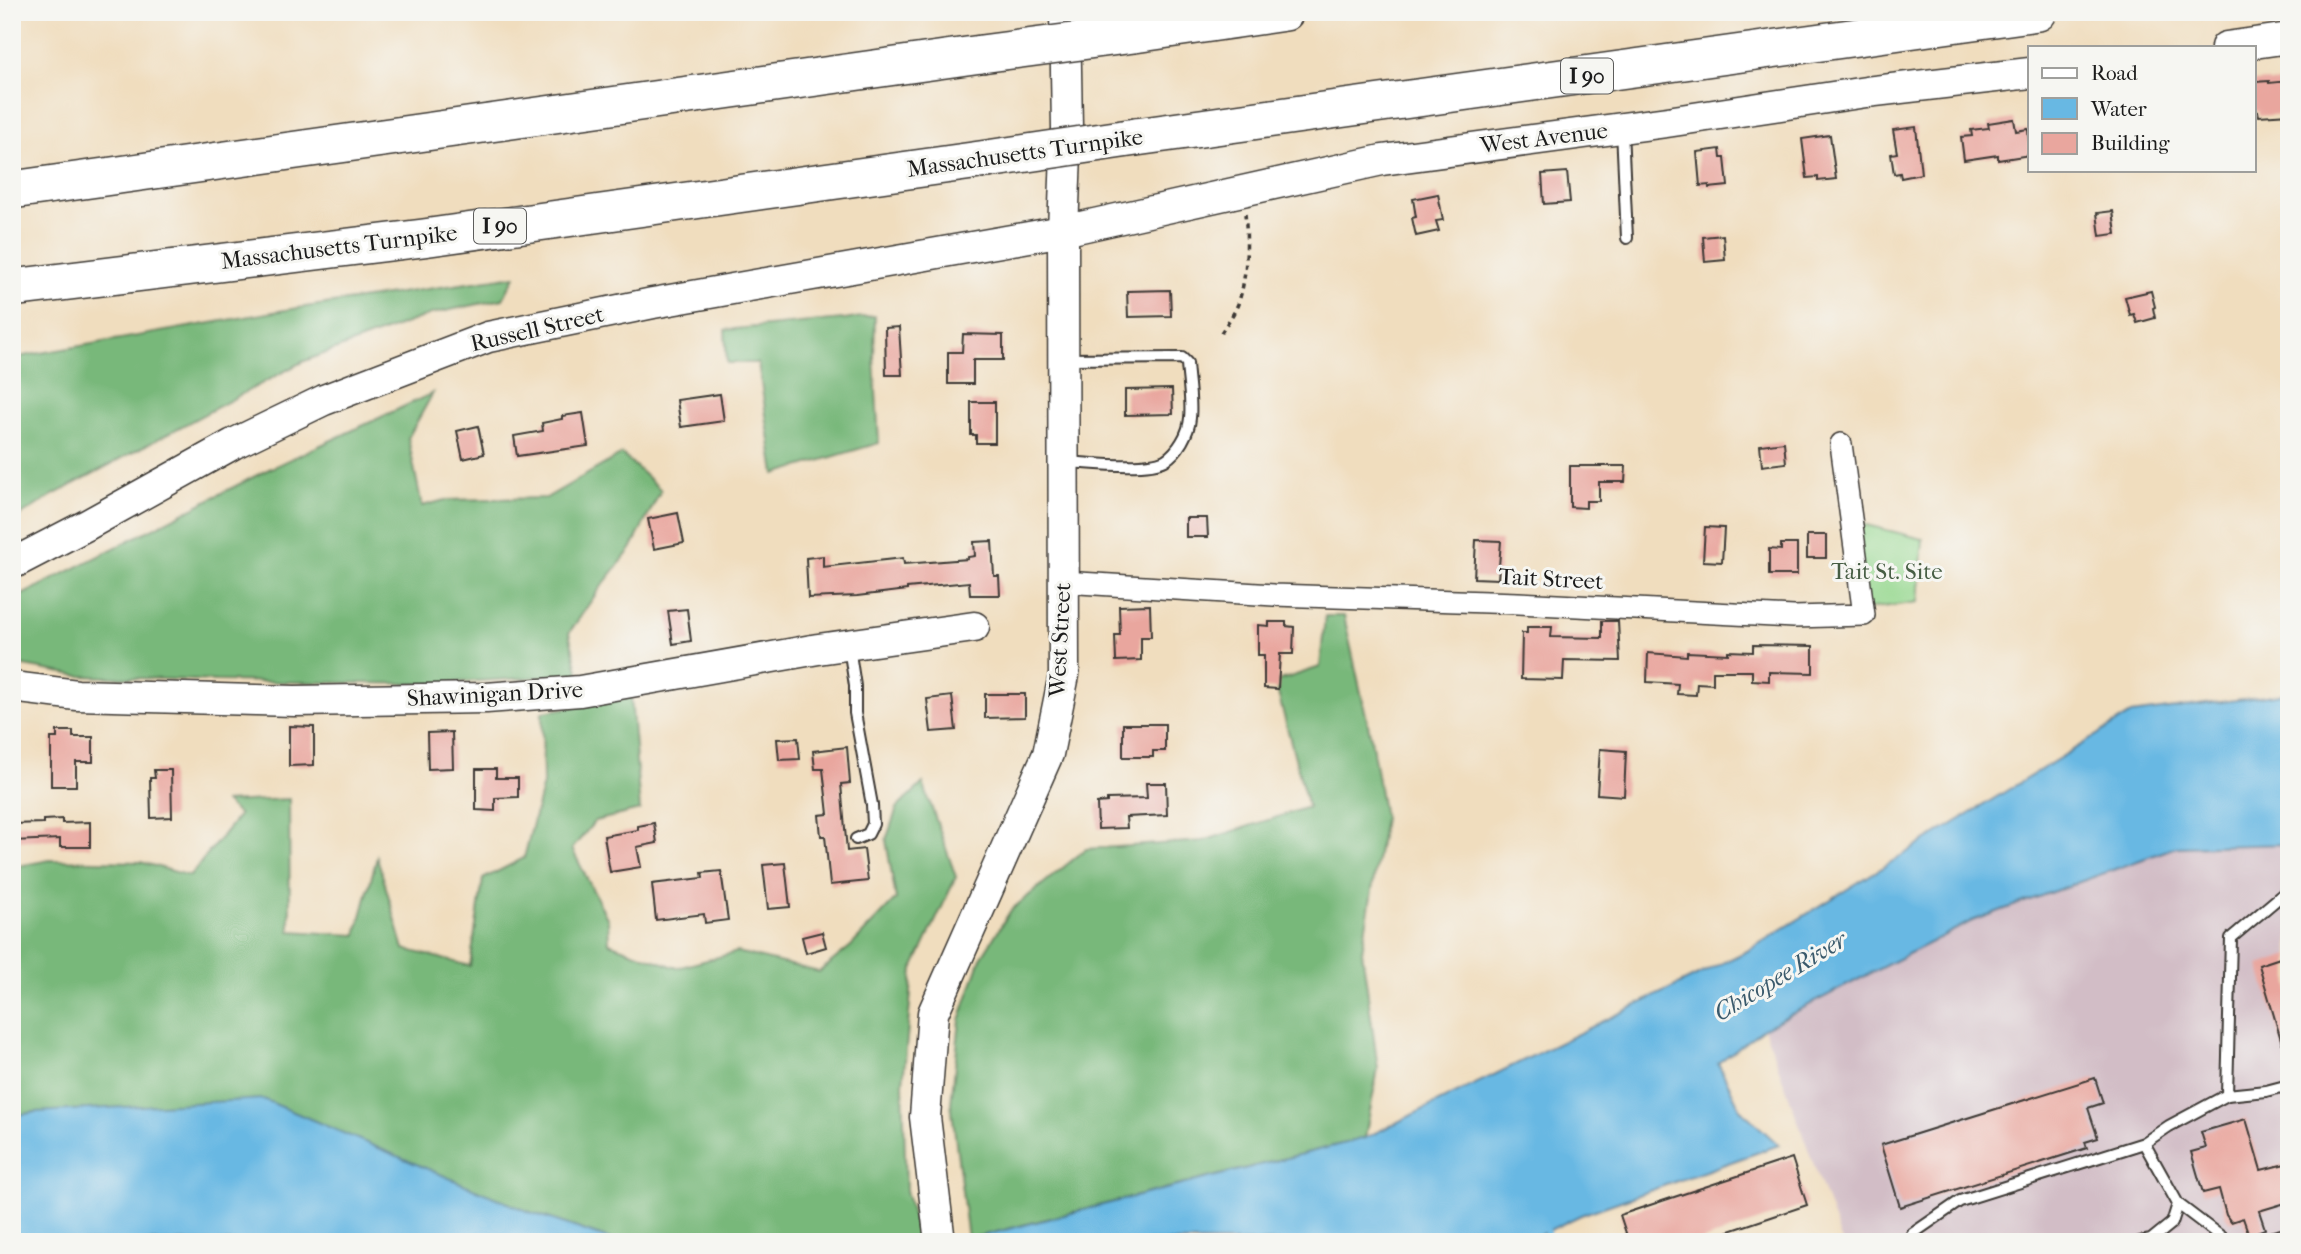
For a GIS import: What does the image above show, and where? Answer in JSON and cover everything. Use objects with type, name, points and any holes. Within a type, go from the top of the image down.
[{"type":"highway","points":[[12,190],[1285,12]]},
{"type":"highway","name":"Massachusetts Turnpike","points":[[12,288],[423,237],[2038,12]]},
{"type":"main road","name":"West Street","points":[[940,1236],[925,1117],[933,1013],[1048,754],[1064,675],[1063,231],[1068,128],[1065,12]]},
{"type":"main road","points":[[2234,46],[2289,38]]},
{"type":"main road","name":"West Avenue","points":[[1063,231],[1382,160],[1866,92],[2028,73]]},
{"type":"main road","name":"Russell Street","points":[[12,564],[233,444],[324,400],[488,337],[653,303],[1063,231]]},
{"type":"main road","name":"Shawinigan Drive","points":[[12,687],[78,695],[295,701],[486,698],[580,691],[848,645],[974,627]]},
{"type":"street","name":"Tait Street","points":[[1063,582],[1274,595],[1518,603],[1781,617],[1864,615],[1841,444]]},
{"type":"lane","points":[[1622,128],[1627,237]]},
{"type":"lane","points":[[1063,359],[1182,358],[1187,363],[1191,417],[1188,431],[1178,446],[1161,461],[1125,465],[1063,462]]},
{"type":"lane","points":[[848,645],[855,686],[855,713],[872,804],[873,824],[868,834],[856,839]]},
{"type":"lane","points":[[2227,1095],[2231,938],[2282,895],[2289,893]]},
{"type":"lane","points":[[1909,1242],[1912,1234],[1960,1201],[2144,1143],[2169,1126],[2227,1095],[2266,1091],[2289,1085]]},
{"type":"lane","points":[[2144,1143],[2178,1204],[2228,1242]]},
{"type":"lane","points":[[2140,1242],[2151,1240],[2172,1223],[2178,1204]]},
{"type":"lane","points":[[2254,1242],[2289,1233]]},
{"type":"path","points":[[1221,333],[1241,292],[1246,246],[1242,192]]},
{"type":"shaded area","points":[[2289,844],[2289,1242],[1842,1242],[1764,1028],[1972,921],[2176,847]]},
{"type":"green space","points":[[515,276],[503,299],[431,314],[302,362],[53,495],[12,521],[12,358],[285,310]]},
{"type":"green space","points":[[875,316],[874,357],[879,443],[775,474],[758,363],[727,363],[725,330]]},
{"type":"green space","points":[[433,393],[408,438],[422,506],[445,500],[546,498],[622,454],[661,490],[631,549],[569,633],[579,675],[427,684],[216,681],[80,676],[12,664],[12,600],[267,470]]},
{"type":"green space","name":"Tait St. Site","points":[[1854,522],[1923,539],[1918,602],[1852,611]]},
{"type":"green space","points":[[1325,616],[1344,616],[1371,738],[1384,818],[1362,951],[1378,1069],[1365,1138],[968,1239],[951,1103],[960,1020],[981,958],[1011,910],[1086,849],[1203,841],[1308,807],[1275,682],[1320,667]]},
{"type":"green space","points":[[631,697],[640,810],[595,821],[572,849],[608,920],[609,943],[677,968],[737,952],[819,972],[851,946],[896,899],[886,840],[897,808],[923,783],[956,877],[913,969],[903,1084],[906,1190],[919,1242],[618,1242],[527,1211],[36,1112],[12,1116],[12,867],[50,860],[141,862],[190,876],[239,815],[225,802],[289,799],[290,931],[356,935],[377,857],[404,949],[470,966],[483,879],[524,858],[543,784],[542,712]]},
{"type":"water","name":"Chicopee River","points":[[2289,693],[2289,844],[2176,847],[1972,921],[1764,1028],[1718,1063],[1741,1110],[1779,1145],[1581,1215],[1525,1242],[958,1242],[1365,1138],[1747,951],[2131,714]]},
{"type":"water","points":[[263,1099],[527,1211],[618,1242],[12,1242],[12,1116],[36,1112]]},
{"type":"building","points":[[2289,81],[2289,114],[2259,116],[2256,111],[2256,82]]},
{"type":"building","points":[[2014,119],[2016,131],[2028,129],[2028,155],[1998,160],[1998,155],[1964,160],[1961,137],[1972,136],[1971,130],[1989,128],[1988,123]]},
{"type":"building","points":[[1916,127],[1921,174],[1901,178],[1900,173],[1894,174],[1891,154],[1897,153],[1893,130]]},
{"type":"building","points":[[1830,135],[1836,179],[1818,181],[1818,177],[1807,178],[1802,139]]},
{"type":"building","points":[[1720,149],[1721,158],[1725,158],[1728,186],[1700,186],[1697,152]]},
{"type":"building","points":[[1567,172],[1570,202],[1544,204],[1542,174]]},
{"type":"building","points":[[1438,194],[1443,220],[1436,221],[1439,231],[1416,236],[1412,218],[1416,217],[1413,199]]},
{"type":"building","points":[[2113,211],[2116,234],[2100,236],[2097,213]]},
{"type":"building","points":[[1723,235],[1725,260],[1705,262],[1703,237]]},
{"type":"building","points":[[1170,290],[1171,316],[1128,317],[1127,291]]},
{"type":"building","points":[[2151,291],[2155,318],[2137,323],[2134,314],[2130,315],[2125,297]]},
{"type":"building","points":[[899,327],[902,375],[886,375],[885,328]]},
{"type":"building","points":[[963,334],[1003,335],[1003,360],[973,360],[973,384],[948,384],[948,352],[962,352]]},
{"type":"building","points":[[1172,389],[1173,414],[1125,415],[1125,390]]},
{"type":"building","points":[[720,394],[724,421],[681,427],[677,400]]},
{"type":"building","points":[[971,402],[995,402],[995,443],[976,443],[976,435],[971,435]]},
{"type":"building","points":[[583,413],[588,446],[517,456],[514,436],[543,431],[542,423]]},
{"type":"building","points":[[478,426],[484,454],[463,459],[457,431]]},
{"type":"building","points":[[1784,442],[1786,463],[1762,466],[1760,445]]},
{"type":"building","points":[[1570,466],[1626,466],[1625,482],[1599,482],[1599,501],[1586,501],[1586,508],[1570,507]]},
{"type":"building","points":[[678,513],[684,543],[654,549],[648,519]]},
{"type":"building","points":[[1186,518],[1207,518],[1208,537],[1186,537]]},
{"type":"building","points":[[1705,527],[1724,528],[1722,562],[1703,561]]},
{"type":"building","points":[[1807,535],[1826,535],[1826,558],[1807,558]]},
{"type":"building","points":[[1476,540],[1501,541],[1498,579],[1474,578]]},
{"type":"building","points":[[992,541],[994,576],[999,576],[1000,595],[970,595],[969,582],[857,596],[808,598],[806,558],[823,556],[823,567],[903,558],[904,564],[968,559],[975,556],[974,542]]},
{"type":"building","points":[[1781,544],[1797,544],[1797,575],[1769,575],[1769,549],[1781,550]]},
{"type":"building","points":[[1150,605],[1151,637],[1141,637],[1141,660],[1116,661],[1115,635],[1120,635],[1119,606]]},
{"type":"building","points":[[687,609],[691,641],[673,644],[668,611]]},
{"type":"building","points":[[1602,621],[1618,621],[1620,661],[1564,660],[1563,680],[1521,679],[1522,633],[1527,633],[1527,627],[1552,627],[1551,637],[1602,638]]},
{"type":"building","points":[[1269,622],[1286,622],[1286,626],[1294,627],[1293,654],[1280,654],[1278,689],[1264,688],[1264,655],[1258,655],[1258,625],[1269,626]]},
{"type":"building","points":[[1753,645],[1813,646],[1813,673],[1769,672],[1769,681],[1752,680],[1752,671],[1713,671],[1713,684],[1697,683],[1696,695],[1677,694],[1678,684],[1647,682],[1648,653],[1687,656],[1687,652],[1728,654],[1728,651],[1753,652]]},
{"type":"building","points":[[985,694],[1025,694],[1025,717],[985,718]]},
{"type":"building","points":[[952,696],[956,730],[931,732],[927,699]]},
{"type":"building","points":[[1123,724],[1165,724],[1165,751],[1153,751],[1153,757],[1123,757]]},
{"type":"building","points":[[289,726],[314,727],[314,765],[289,766]]},
{"type":"building","points":[[57,731],[73,731],[73,737],[93,737],[93,762],[76,762],[76,786],[51,786],[51,738],[57,738]]},
{"type":"building","points":[[452,732],[453,768],[428,769],[427,733]]},
{"type":"building","points":[[798,738],[800,759],[779,760],[777,739]]},
{"type":"building","points":[[847,747],[850,783],[841,784],[847,851],[864,849],[868,881],[830,885],[825,836],[821,836],[819,815],[828,814],[823,769],[815,769],[813,751]]},
{"type":"building","points":[[1600,749],[1626,751],[1624,796],[1597,794]]},
{"type":"building","points":[[476,769],[496,769],[496,778],[518,778],[518,797],[495,798],[495,811],[476,810]]},
{"type":"building","points":[[154,770],[171,770],[172,817],[151,818],[150,778],[155,778]]},
{"type":"building","points":[[1146,783],[1166,783],[1167,815],[1126,817],[1127,828],[1098,829],[1097,803],[1107,802],[1107,799],[1147,798]]},
{"type":"building","points":[[62,819],[62,823],[90,822],[90,847],[60,847],[60,839],[12,841],[12,824],[44,823],[44,820]]},
{"type":"building","points":[[654,823],[657,843],[637,847],[641,867],[610,872],[604,836],[638,830],[638,826]]},
{"type":"building","points":[[785,863],[790,907],[768,909],[763,865]]},
{"type":"building","points":[[721,871],[728,920],[705,923],[704,914],[656,920],[652,884],[703,878],[702,873]]},
{"type":"building","points":[[822,932],[826,947],[806,953],[802,937]]},
{"type":"building","points":[[2289,955],[2289,1050],[2284,1050],[2259,965]]},
{"type":"building","points":[[2095,1078],[2103,1103],[2088,1108],[2098,1138],[2085,1142],[2087,1148],[1900,1207],[1881,1145]]},
{"type":"building","points":[[2246,1119],[2261,1170],[2289,1163],[2289,1202],[2259,1211],[2265,1229],[2249,1235],[2243,1218],[2231,1222],[2226,1215],[2219,1189],[2203,1193],[2191,1152],[2206,1148],[2201,1132]]},
{"type":"building","points":[[1792,1158],[1807,1205],[1697,1242],[1629,1242],[1620,1215]]},
{"type":"waterway","points":[[1544,1224],[1550,1242]]}]
